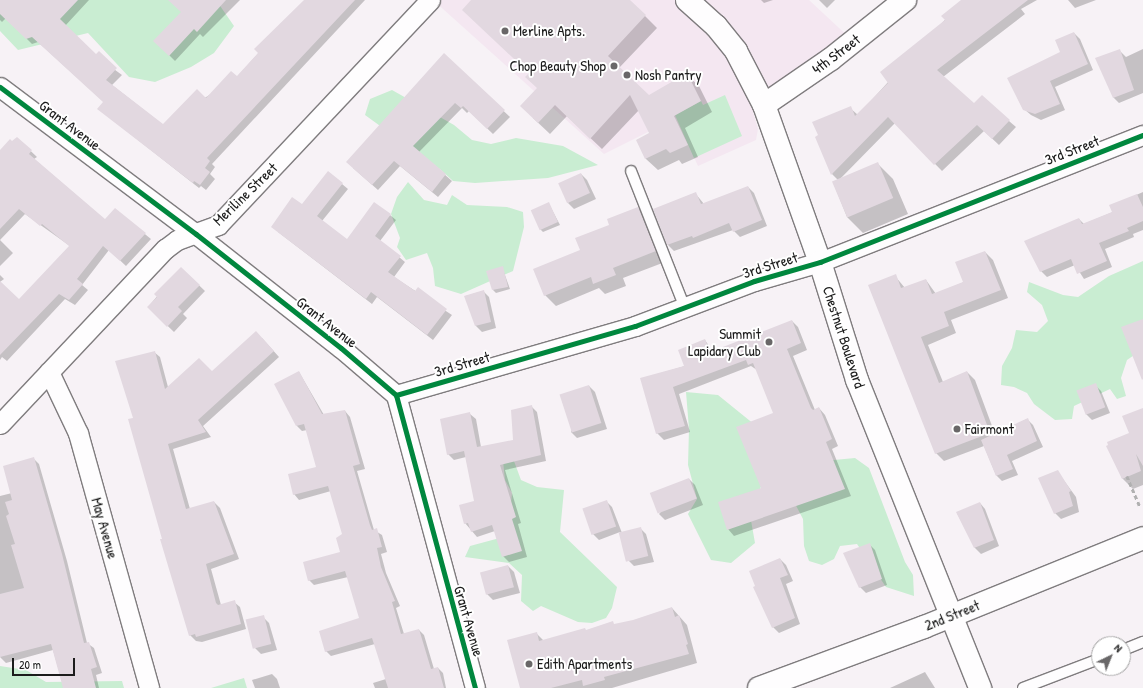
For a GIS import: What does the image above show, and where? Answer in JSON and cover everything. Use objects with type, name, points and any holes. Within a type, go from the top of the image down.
[{"type":"street","name":"Meriline Street","points":[[0,424],[165,249],[177,240],[218,225],[430,0]]},
{"type":"street","name":"Chestnut Boulevard","points":[[687,0],[716,26],[736,52],[764,105],[820,262],[857,380],[980,688]]},
{"type":"street","name":"4th Street","points":[[764,105],[831,59],[905,0]]},
{"type":"street","name":"Grant Avenue","points":[[0,87],[196,234],[341,348],[396,395],[475,688]]},
{"type":"street","name":"3rd Street","points":[[396,395],[635,326],[754,281],[820,262],[1143,135]]},
{"type":"street","name":"May Avenue","points":[[49,372],[78,433],[149,688]]},
{"type":"street","name":"2nd Street","points":[[759,688],[952,615],[1143,538]]},
{"type":"lane","points":[[632,171],[685,308]]},
{"type":"lane","points":[[1131,647],[1143,642]]},
{"type":"lane","points":[[1023,688],[1091,662]]},
{"type":"path","points":[[1127,476],[1140,507]]},
{"type":"shaded area","points":[[433,0],[809,0],[853,41],[753,112],[758,129],[756,140],[698,166],[676,118],[604,154]]},
{"type":"green space","points":[[0,0],[216,0],[234,26],[214,53],[191,67],[155,82],[129,77],[88,33],[18,50],[0,31]]},
{"type":"green space","points":[[392,90],[454,125],[472,140],[491,144],[516,138],[563,146],[598,165],[548,178],[475,183],[453,181],[441,170],[365,115],[370,99]]},
{"type":"green space","points":[[725,95],[742,136],[694,158],[675,115],[701,101],[703,105]]},
{"type":"green space","points":[[408,182],[424,200],[447,205],[452,195],[467,205],[507,207],[523,212],[524,227],[513,271],[461,294],[435,286],[433,268],[427,253],[406,260],[397,247],[400,238],[391,214],[397,197]]},
{"type":"green space","points":[[1143,261],[1143,349],[1127,360],[1121,378],[1126,396],[1117,399],[1110,389],[1074,406],[1072,419],[1055,420],[1034,404],[1027,393],[1014,387],[1001,385],[1002,366],[1012,348],[1016,330],[1037,332],[1048,321],[1042,305],[1027,292],[1029,282],[1063,295],[1078,297],[1109,276]]},
{"type":"green space","points":[[686,392],[718,395],[802,463],[855,458],[869,468],[905,562],[913,575],[914,596],[886,587],[857,544],[840,546],[834,559],[822,565],[809,561],[804,546],[803,519],[791,496],[762,485],[749,509],[755,543],[731,563],[711,560],[688,514],[697,499],[688,465],[689,429]]},
{"type":"green space","points":[[511,453],[521,480],[537,487],[564,490],[560,532],[617,587],[612,608],[606,618],[592,623],[578,622],[541,606],[533,611],[521,601],[522,575],[509,563],[465,557],[470,546],[496,539],[508,530],[512,493],[505,480],[503,461]]},
{"type":"green space","points":[[0,666],[26,670],[46,682],[122,681],[124,688],[0,688]]},
{"type":"green space","points":[[244,678],[247,688],[211,688]]},
{"type":"building","points":[[0,0],[78,0],[60,19],[96,54],[99,51],[117,68],[106,80],[163,124],[197,89],[206,98],[231,71],[237,76],[258,53],[254,49],[304,0],[355,0],[207,158],[210,161],[205,168],[210,172],[200,185],[194,181],[193,183],[97,109],[103,102],[32,37],[26,39],[0,14]]},
{"type":"building","points":[[168,0],[226,0],[197,32],[194,29],[169,56],[153,41],[181,12]]},
{"type":"building","points":[[471,0],[630,0],[646,15],[608,56],[649,95],[687,73],[701,101],[674,116],[688,145],[670,153],[666,149],[645,159],[636,140],[649,133],[630,95],[590,139],[555,105],[538,123],[520,106],[537,88],[525,77],[529,73],[462,10]]},
{"type":"building","points":[[961,0],[1028,0],[937,70],[974,103],[982,95],[1010,120],[992,139],[977,125],[934,165],[888,117],[831,175],[815,137],[818,135],[812,122],[851,106],[855,116],[888,83],[880,72],[945,20],[941,16]]},
{"type":"building","points":[[1074,32],[1088,64],[1050,81],[1060,104],[1035,114],[1023,110],[1007,78],[1060,52],[1055,40]]},
{"type":"building","points":[[1120,49],[1134,90],[1113,98],[1095,58]]},
{"type":"building","points":[[444,53],[505,110],[487,129],[463,106],[461,108],[455,103],[413,146],[446,174],[432,192],[394,161],[372,185],[346,162]]},
{"type":"building","points":[[17,137],[32,150],[29,154],[105,219],[115,208],[146,233],[120,261],[103,246],[77,279],[83,284],[69,300],[59,294],[0,355],[0,281],[19,299],[69,246],[42,224],[40,226],[19,209],[0,229],[0,150],[10,139],[12,141]]},
{"type":"building","points":[[878,162],[893,198],[847,217],[832,182]]},
{"type":"building","points":[[328,171],[343,183],[317,216],[347,239],[374,202],[391,214],[375,236],[401,256],[388,272],[415,291],[418,287],[447,309],[427,335],[371,292],[366,299],[271,227],[292,197],[302,204]]},
{"type":"building","points":[[581,173],[590,193],[567,203],[558,183]]},
{"type":"building","points":[[748,186],[762,220],[733,232],[729,223],[693,238],[692,236],[667,245],[653,209],[696,192],[701,204]]},
{"type":"building","points":[[1137,194],[1143,207],[1143,221],[1127,228],[1129,231],[1099,243],[1107,261],[1077,274],[1071,259],[1040,272],[1024,241],[1079,218],[1082,224],[1112,212],[1109,205]]},
{"type":"building","points":[[549,202],[558,222],[540,230],[531,210]]},
{"type":"building","points":[[638,207],[656,251],[613,268],[616,275],[593,284],[591,277],[544,296],[533,269],[580,250],[575,238],[609,225],[607,219]]},
{"type":"building","points":[[985,251],[1001,290],[944,312],[949,326],[921,337],[939,383],[967,371],[990,433],[935,454],[868,285],[896,274],[901,288],[926,279],[932,294],[963,282],[955,262]]},
{"type":"building","points":[[503,266],[508,287],[492,290],[486,271]]},
{"type":"building","points":[[181,267],[200,285],[178,307],[182,311],[167,327],[147,307],[157,297],[154,294]]},
{"type":"building","points":[[484,290],[491,322],[475,326],[464,296]]},
{"type":"building","points":[[1143,319],[1143,379],[1142,380],[1121,327]]},
{"type":"building","points":[[792,320],[801,343],[787,349],[811,408],[813,410],[819,407],[832,439],[826,442],[845,489],[727,530],[718,502],[761,488],[736,427],[773,413],[753,363],[748,365],[746,360],[673,387],[685,426],[656,434],[640,378],[684,366],[678,350],[705,339],[710,352]]},
{"type":"building","points":[[256,331],[274,351],[198,420],[206,432],[168,444],[186,509],[214,501],[234,554],[206,564],[216,603],[218,605],[235,600],[241,624],[196,637],[195,634],[189,636],[160,539],[162,539],[128,419],[133,418],[115,361],[155,351],[165,389],[199,358],[212,371]]},
{"type":"building","points":[[299,371],[322,414],[345,410],[360,464],[353,466],[370,525],[372,530],[377,528],[382,547],[377,548],[381,567],[395,601],[392,602],[401,634],[419,629],[431,669],[438,667],[444,688],[388,688],[372,638],[325,652],[319,631],[359,618],[345,571],[308,581],[303,562],[340,552],[336,538],[342,534],[328,486],[293,495],[288,474],[316,467],[304,424],[296,426],[274,384]]},
{"type":"building","points":[[1096,383],[1105,407],[1086,415],[1076,391]]},
{"type":"building","points":[[589,385],[601,423],[572,433],[560,395]]},
{"type":"building","points":[[532,405],[541,455],[500,465],[516,517],[512,519],[522,551],[502,557],[492,525],[471,532],[468,523],[464,524],[459,505],[474,501],[464,451],[447,455],[440,419],[470,412],[477,447],[513,440],[511,410]]},
{"type":"building","points":[[1143,408],[1143,466],[1136,454],[1141,471],[1122,479],[1106,446],[1108,445],[1107,442],[1129,433],[1122,416]]},
{"type":"building","points":[[1028,418],[1037,441],[1007,455],[1013,469],[996,476],[981,440]]},
{"type":"building","points":[[34,457],[62,554],[84,643],[89,642],[97,667],[91,669],[96,688],[63,688],[51,644],[0,657],[0,594],[24,588],[11,545],[15,544],[6,516],[9,514],[5,502],[12,500],[3,466]]},
{"type":"building","points":[[1058,470],[1071,491],[1069,492],[1073,506],[1054,514],[1038,478]]},
{"type":"building","points":[[689,478],[697,499],[658,514],[650,493]]},
{"type":"building","points":[[607,500],[616,526],[592,535],[582,508]]},
{"type":"building","points":[[980,502],[994,540],[974,548],[956,512]]},
{"type":"building","points":[[641,527],[648,556],[626,562],[619,533]]},
{"type":"building","points":[[870,543],[882,579],[859,588],[843,553]]},
{"type":"building","points":[[780,558],[788,575],[780,578],[795,618],[772,628],[753,587],[755,586],[749,571]]},
{"type":"building","points":[[508,565],[514,587],[486,595],[480,573]]},
{"type":"building","points":[[672,607],[675,617],[679,615],[688,644],[686,645],[689,654],[604,677],[605,680],[583,686],[582,680],[551,688],[520,688],[507,640],[537,632],[539,641],[585,628],[586,630],[613,621],[614,624],[633,620]]},
{"type":"building","points":[[264,615],[271,644],[253,649],[246,620]]},
{"type":"cycle path","points":[[0,87],[196,234],[341,348],[396,395],[475,688]]},
{"type":"cycle path","points":[[396,395],[635,326],[754,281],[820,262],[1143,135]]},
{"type":"place","name":"Merline Apts.","points":[[505,31]]},
{"type":"place","name":"Chop Beauty Shop","points":[[614,66]]},
{"type":"place","name":"Nosh Pantry","points":[[627,75]]},
{"type":"place","name":"Summit Lapidary Club","points":[[769,342]]},
{"type":"place","name":"Fairmont","points":[[957,429]]},
{"type":"place","name":"Edith Apartments","points":[[529,664]]}]
